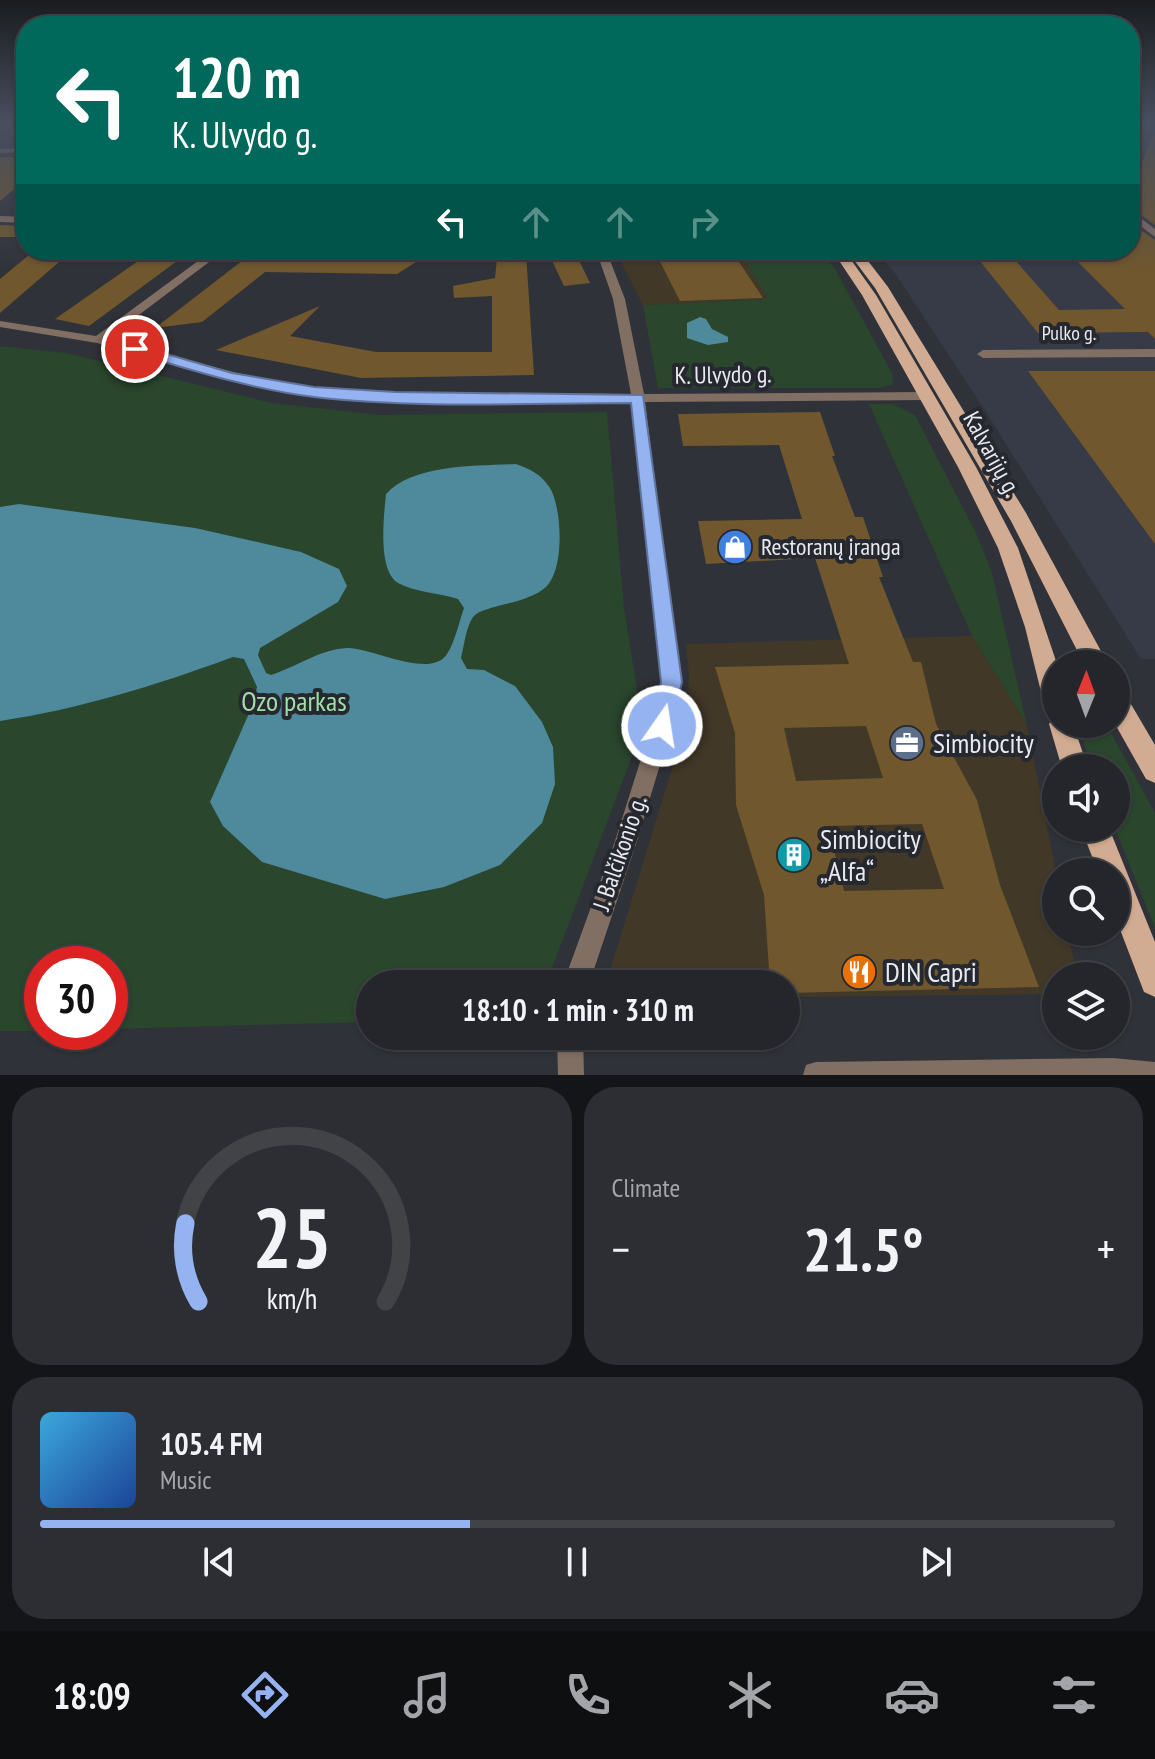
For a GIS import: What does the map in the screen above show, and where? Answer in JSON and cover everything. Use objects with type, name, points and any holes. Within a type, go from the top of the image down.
[{"type":"main road","name":"Kalvarijų g.","points":[[845,260],[869,295],[979,489],[1008,548],[1042,650]]},
{"type":"main road","name":"Kalvarijų g.","points":[[860,260],[881,287],[1011,505],[1089,650]]},
{"type":"main road","points":[[1130,726],[1155,770]]},
{"type":"main road","points":[[1130,917],[1155,981]]},
{"type":"street","points":[[98,340],[206,260]]},
{"type":"street","name":"J. Balčikonio g.","points":[[581,970],[626,841],[669,702],[672,682],[638,398],[619,299],[605,260]]},
{"type":"street","name":"K. Ulvydo g.","points":[[0,324],[98,340],[231,377],[314,392],[395,397],[926,396]]},
{"type":"street","name":"Pulko g.","points":[[983,354],[1155,353]]},
{"type":"street","points":[[570,1050],[571,1075]]},
{"type":"street","points":[[816,1075],[1113,1071],[1155,1075]]},
{"type":"shaded area","points":[[1140,174],[1155,174],[1155,659],[1141,659],[895,273],[883,260],[1140,260]]},
{"type":"shaded area","points":[[620,260],[745,260],[769,299],[643,305]]},
{"type":"shaded area","points":[[972,636],[1027,725],[1042,801],[1042,842],[1050,842],[1053,858],[1042,858],[1042,946],[1071,946],[1074,962],[1042,962],[1042,994],[800,997],[800,970],[610,970],[687,720],[689,675],[686,644]]},
{"type":"green space","points":[[745,260],[828,260],[893,375],[892,385],[877,388],[658,388],[643,305],[768,299]]},
{"type":"green space","name":"Ozo parkas","points":[[0,346],[66,353],[272,403],[380,415],[607,412],[624,608],[643,727],[551,970],[356,970],[356,1022],[128,1029],[128,946],[24,946],[24,1031],[0,1031]]},
{"type":"green space","points":[[869,404],[893,404],[915,415],[976,533],[992,573],[1027,725],[972,636]]},
{"type":"green space","points":[[1082,738],[1114,738],[1123,754],[1088,754]]},
{"type":"green space","points":[[1130,768],[1155,813],[1155,928],[1130,866],[1130,858],[1127,858],[1121,842],[1130,842]]},
{"type":"water","points":[[700,317],[706,319],[712,329],[728,337],[728,342],[708,345],[687,338],[687,323]]},
{"type":"water","points":[[516,464],[539,476],[547,483],[554,497],[560,538],[556,567],[546,587],[537,593],[473,617],[461,658],[467,669],[484,670],[515,686],[542,722],[553,747],[555,784],[542,823],[500,865],[444,887],[385,899],[262,862],[223,826],[210,802],[254,702],[257,687],[244,659],[233,657],[118,695],[0,721],[0,507],[19,504],[195,528],[301,552],[339,569],[347,586],[338,602],[260,648],[258,655],[266,673],[271,675],[318,655],[347,648],[428,664],[439,661],[447,654],[464,608],[458,599],[404,586],[391,576],[383,542],[386,494],[412,477],[446,468]]},
{"type":"building","points":[[0,174],[16,174],[16,187],[0,201]]},
{"type":"building","points":[[1140,174],[1155,174],[1155,225],[1140,214]]},
{"type":"building","points":[[0,225],[16,226],[16,237],[0,237]]},
{"type":"building","points":[[1140,229],[1155,240],[1155,339],[1148,332],[1038,333],[979,260],[1015,260],[1059,310],[1125,309],[1076,260],[1140,260]]},
{"type":"building","points":[[23,260],[61,260],[0,313],[0,279]]},
{"type":"building","points":[[140,260],[178,260],[89,326],[55,319]]},
{"type":"building","points":[[243,260],[419,260],[397,274],[265,272],[202,322],[155,328]]},
{"type":"building","points":[[497,260],[526,260],[534,375],[361,378],[216,350],[320,306],[290,336],[376,352],[492,352],[492,296],[454,298],[453,286],[495,278]]},
{"type":"building","points":[[552,260],[579,260],[590,283],[564,286]]},
{"type":"building","points":[[659,260],[738,260],[763,298],[680,301]]},
{"type":"building","points":[[1028,371],[1155,371],[1155,544]]},
{"type":"building","name":"Simbiocity „Alfa“","points":[[820,412],[835,456],[832,456],[855,517],[863,517],[883,577],[879,577],[913,662],[921,662],[936,724],[977,800],[1000,885],[1039,987],[800,993],[800,970],[769,970],[764,895],[736,805],[735,733],[715,667],[849,664],[815,558],[706,564],[698,521],[802,519],[779,445],[683,446],[678,414]],"holes":[[[866,726],[883,778],[796,781],[784,728]],[[922,824],[944,889],[844,891],[828,826]]]},
{"type":"place","name":"Restoranų įranga","points":[[735,547]]},
{"type":"place","name":"Simbiocity","points":[[907,743]]},
{"type":"place","name":"Simbiocity „Alfa“","points":[[794,855]]},
{"type":"place","name":"DIN Capri","points":[[859,972]]},
{"type":"route","points":[[135,349],[231,377],[314,392],[395,397],[638,398],[672,682],[662,726]]}]
